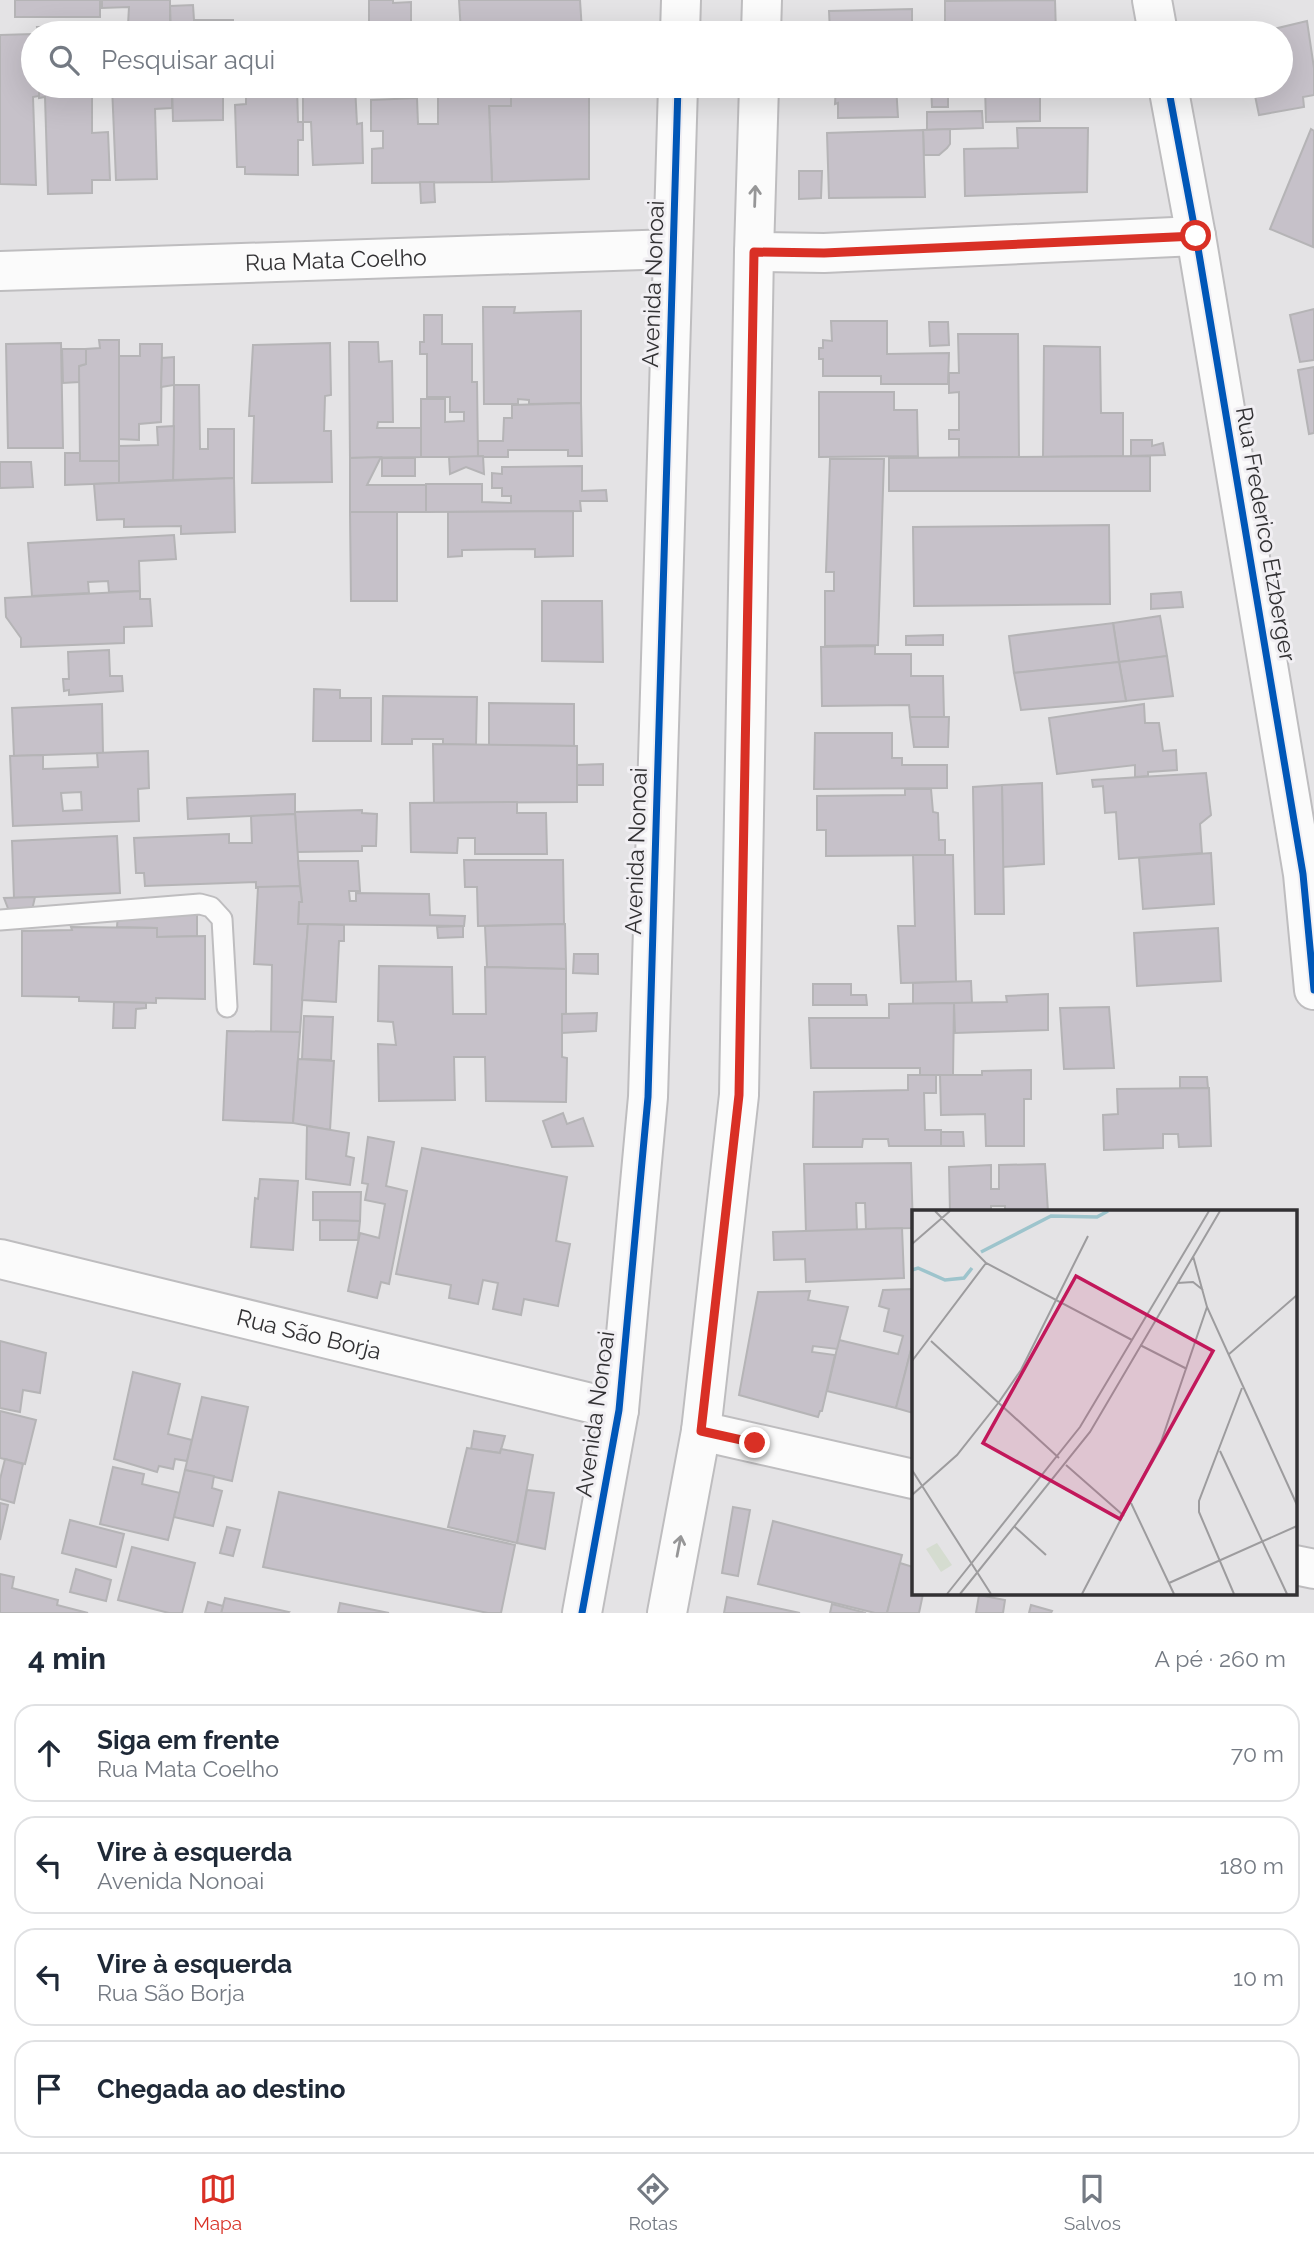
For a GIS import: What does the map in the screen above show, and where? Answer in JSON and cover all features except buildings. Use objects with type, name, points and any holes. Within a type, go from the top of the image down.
[{"type":"main road","points":[[680,21],[681,0]]},
{"type":"main road","points":[[761,21],[762,0]]},
{"type":"main road","points":[[1152,0],[1156,21]]},
{"type":"main road","name":"Avenida Nonoai","points":[[582,1613],[619,1410],[649,1097],[678,98]]},
{"type":"main road","points":[[667,1613],[701,1431],[739,1095],[759,98]]},
{"type":"main road","name":"Rua Frederico Etzberger","points":[[1170,98],[1196,236],[1303,874],[1314,990]]},
{"type":"main road","points":[[754,252],[824,253],[1196,236]]},
{"type":"main road","name":"Rua Mata Coelho","points":[[0,271],[673,249]]},
{"type":"main road","name":"Rua São Borja","points":[[0,1259],[619,1410]]},
{"type":"main road","points":[[701,1431],[912,1479]]},
{"type":"main road","points":[[1296,1565],[1314,1569]]},
{"type":"lane","points":[[0,920],[200,904],[211,907],[222,919],[227,1007]]},
{"type":"cycle path","points":[[582,1613],[619,1410],[648,1097],[678,98]]},
{"type":"cycle path","points":[[1170,98],[1196,236],[1303,874],[1314,990]]},
{"type":"route","points":[[755,1443],[701,1431],[739,1095],[754,252],[824,253],[1196,236]]}]
